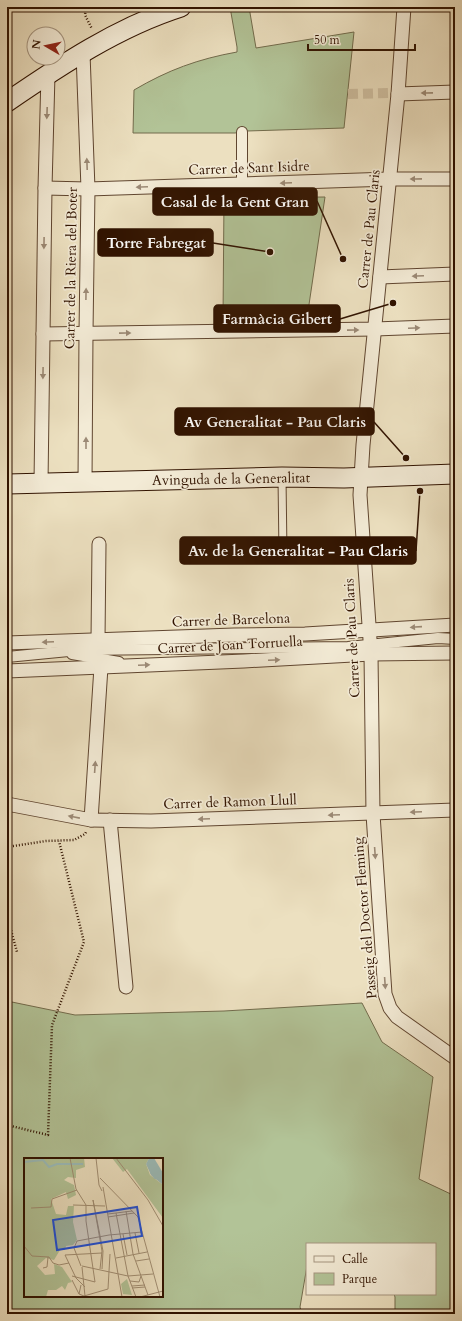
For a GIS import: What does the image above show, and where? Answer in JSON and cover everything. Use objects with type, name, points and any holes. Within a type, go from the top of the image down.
[{"type":"main road","points":[[7,102],[48,74],[100,42],[144,21],[181,7]]},
{"type":"main road","name":"Avinguda de la Generalitat","points":[[7,484],[455,474]]},
{"type":"street","name":"Carrer de Pau Claris","points":[[373,814],[370,649],[360,495],[390,179],[393,94],[404,7]]},
{"type":"street","name":"Carrer de la Riera del Boter","points":[[83,53],[88,189],[85,482]]},
{"type":"street","name":"Carrer de la Riera del Boter","points":[[42,484],[45,188],[48,74]]},
{"type":"street","points":[[393,94],[455,92]]},
{"type":"street","points":[[242,132],[242,184]]},
{"type":"street","name":"Carrer de Sant Isidre","points":[[45,188],[88,189],[390,179],[455,179]]},
{"type":"street","points":[[380,277],[455,274]]},
{"type":"street","points":[[43,334],[375,329],[455,326]]},
{"type":"street","points":[[98,640],[99,544]]},
{"type":"street","name":"Carrer de Barcelona","points":[[7,643],[305,634],[455,625]]},
{"type":"street","points":[[370,649],[438,638],[455,639]]},
{"type":"street","points":[[7,657],[79,650],[226,645],[241,655]]},
{"type":"street","name":"Carrer de Joan Torruella","points":[[7,678],[101,671],[241,655],[370,649],[455,653]]},
{"type":"street","points":[[50,652],[121,662]]},
{"type":"street","name":"Carrer de Joan Torruella","points":[[7,671],[101,671]]},
{"type":"street","points":[[91,820],[101,671]]},
{"type":"street","name":"Carrer de Ramon Llull","points":[[7,804],[91,820],[150,821],[455,810]]},
{"type":"street","name":"Passeig del Doctor Fleming","points":[[373,814],[386,994],[390,1008],[397,1017],[455,1058]]},
{"type":"street","points":[[110,820],[126,987]]},
{"type":"lane","points":[[282,477],[284,554]]},
{"type":"path","points":[[86,7],[85,15],[91,28]]},
{"type":"path","points":[[7,846],[46,841],[74,840],[85,834],[91,820]]},
{"type":"path","points":[[7,1125],[48,1135],[52,1025],[84,942],[59,841]]},
{"type":"path","points":[[7,916],[15,940],[17,952]]},
{"type":"green space","points":[[230,7],[249,7],[256,48],[354,32],[344,128],[247,131],[235,133],[133,133],[134,90],[184,66],[209,58],[237,52]]},
{"type":"green space","points":[[325,197],[307,318],[223,319],[224,198]]},
{"type":"green space","points":[[7,1001],[75,1015],[224,1011],[362,1003],[382,1042],[433,1077],[419,1179],[455,1196],[455,1314],[395,1314],[394,1295],[436,1295],[436,1243],[306,1243],[306,1272],[300,1307],[302,1314],[7,1314]]},
{"type":"tunnel","points":[[348,94],[389,93]]},
{"type":"place","name":"Torre Fabregat","points":[[270,252]]},
{"type":"place","name":"Casal de la Gent Gran","points":[[343,259]]},
{"type":"place","name":"Farmàcia Gibert","points":[[393,303]]},
{"type":"place","name":"Av Generalitat - Pau Claris","points":[[406,458]]},
{"type":"place","name":"Av. de la Generalitat - Pau Claris","points":[[420,491]]}]
